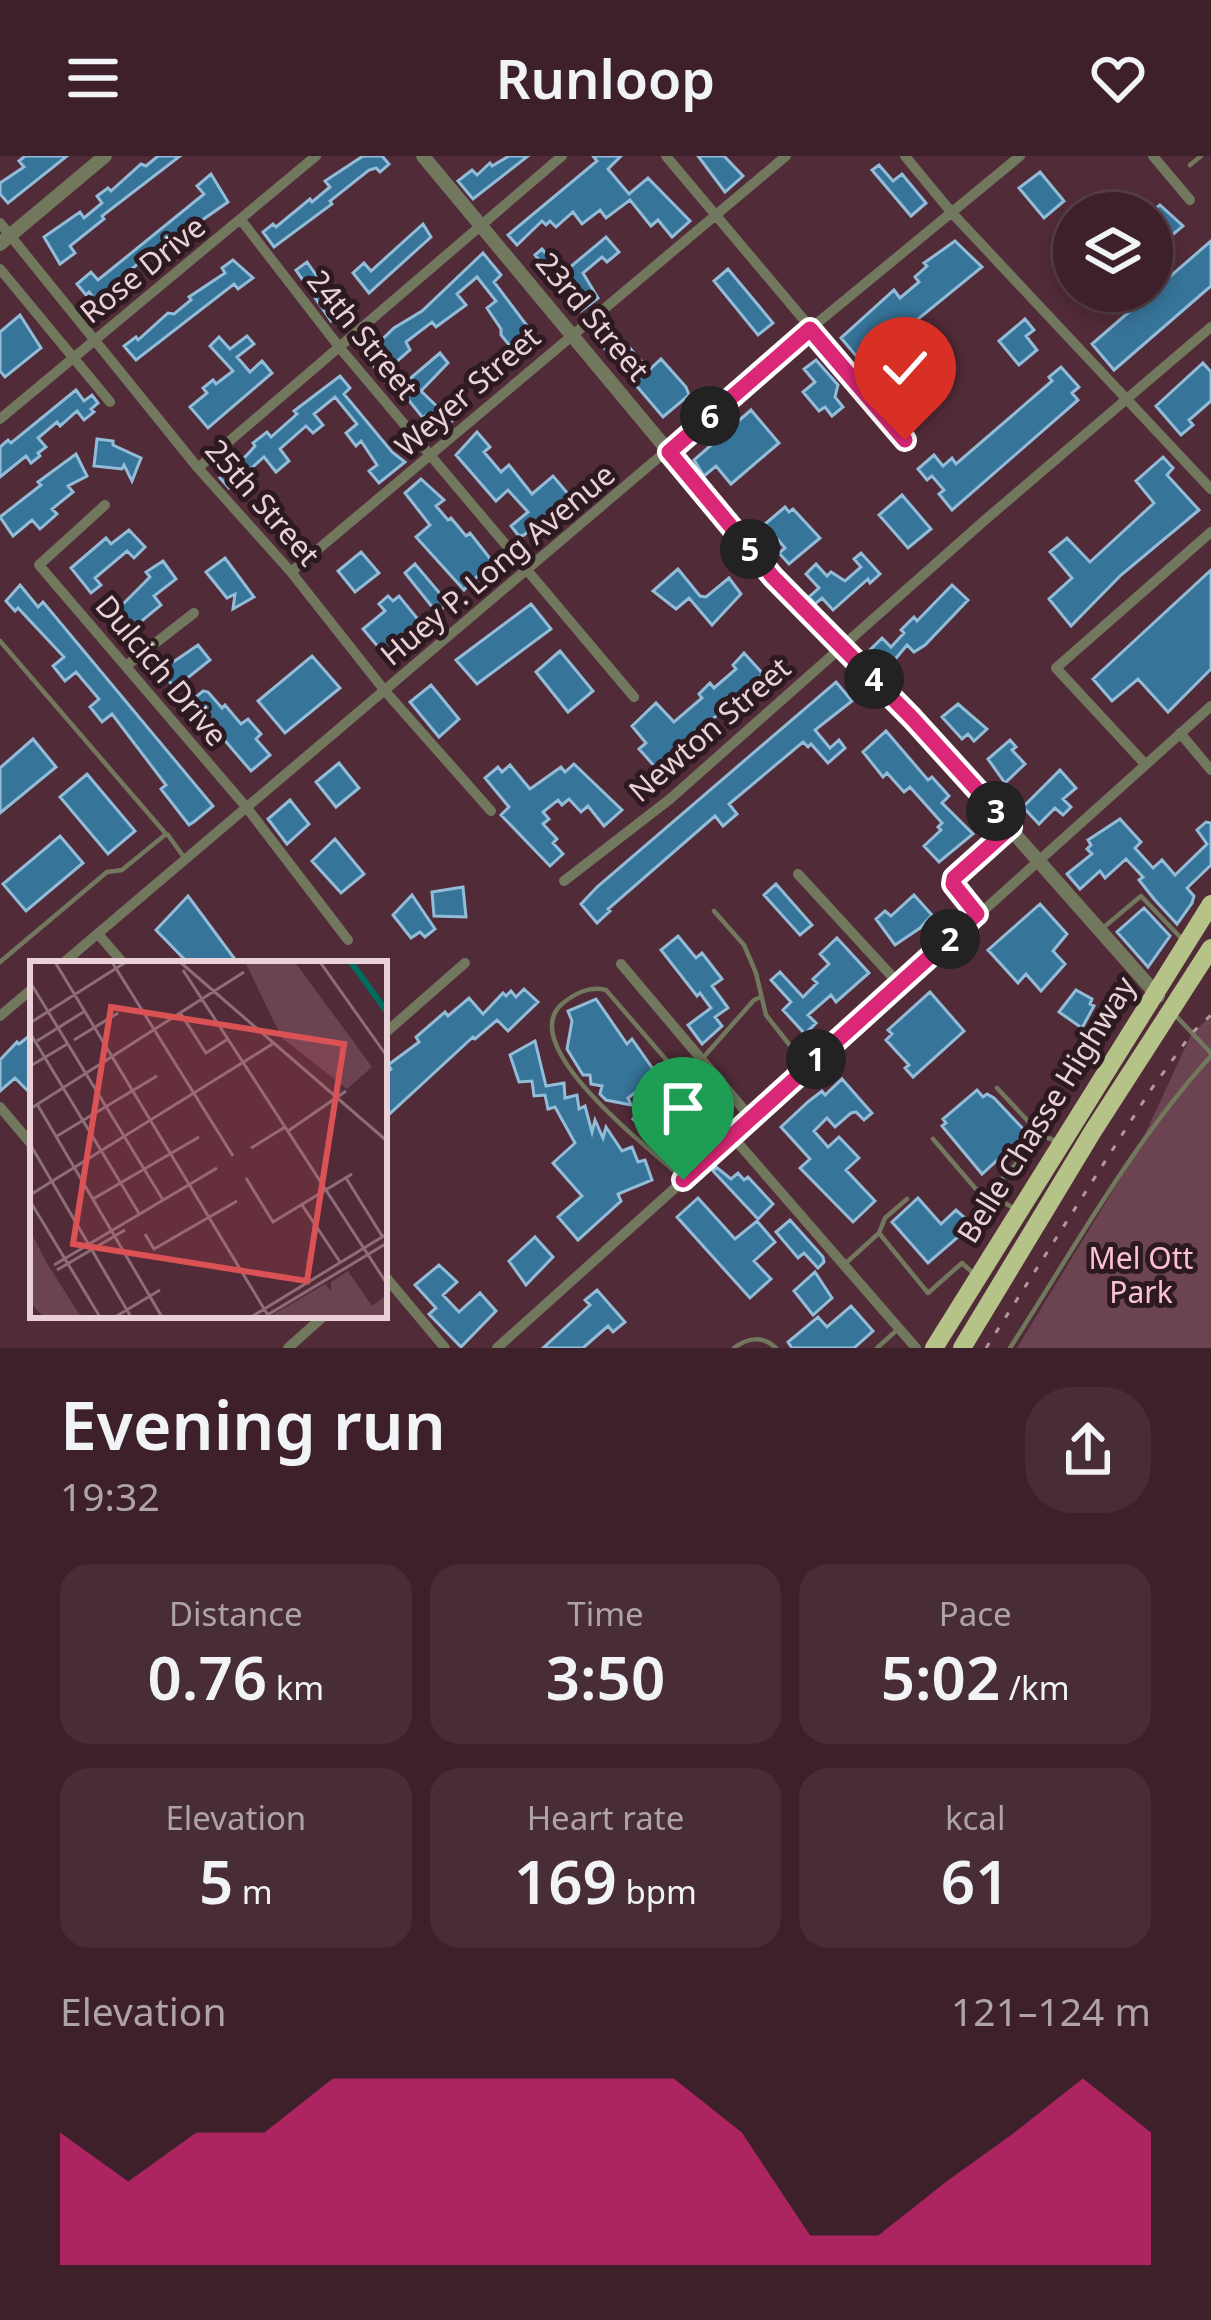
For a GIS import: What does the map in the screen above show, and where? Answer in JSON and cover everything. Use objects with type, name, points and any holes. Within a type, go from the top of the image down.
[{"type":"highway","name":"Belle Chasse Highway","points":[[934,1348],[1019,1210],[1051,1139],[1211,904]]},
{"type":"highway","name":"Belle Chasse Highway","points":[[962,1348],[1211,948]]},
{"type":"street","points":[[3,234],[105,156]]},
{"type":"street","name":"Rose Drive","points":[[0,419],[316,156]]},
{"type":"street","name":"23rd Street","points":[[423,156],[773,577],[912,718],[1171,1010]]},
{"type":"street","points":[[198,468],[562,156]]},
{"type":"street","points":[[666,156],[905,440]]},
{"type":"street","name":"Weyer Street","points":[[292,572],[786,156]]},
{"type":"street","points":[[905,156],[952,213],[1211,489]]},
{"type":"street","name":"Huey P. Long Avenue","points":[[66,961],[1020,156]]},
{"type":"street","points":[[1153,156],[1190,200]]},
{"type":"street","name":"24th Street","points":[[242,220],[340,348],[634,698]]},
{"type":"street","name":"25th Street","points":[[3,234],[491,811]]},
{"type":"street","points":[[0,269],[110,402]]},
{"type":"street","name":"Newton Street","points":[[564,881],[670,799],[1211,328]]},
{"type":"street","name":"Dulcich Drive","points":[[106,505],[39,565],[247,808],[348,940]]},
{"type":"street","points":[[1145,764],[1056,668],[1211,532]]},
{"type":"street","points":[[126,666],[194,613]]},
{"type":"street","points":[[497,1348],[1211,706]]},
{"type":"street","points":[[1180,733],[1211,770]]},
{"type":"street","points":[[798,874],[899,984]]},
{"type":"street","points":[[98,934],[121,961]]},
{"type":"street","points":[[387,1031],[465,963]]},
{"type":"street","points":[[621,964],[751,1118]]},
{"type":"street","points":[[0,1016],[30,991]]},
{"type":"street","points":[[0,1107],[30,1142]]},
{"type":"street","points":[[732,1136],[916,1348]]},
{"type":"street","points":[[387,1279],[445,1348]]},
{"type":"street","points":[[288,1348],[322,1318]]},
{"type":"lane","points":[[1190,165],[1201,156]]},
{"type":"lane","points":[[0,641],[186,860]]},
{"type":"lane","points":[[977,914],[953,884],[954,878],[1011,827]]},
{"type":"lane","points":[[0,962],[107,872],[122,870],[166,834]]},
{"type":"lane","points":[[1101,930],[1142,896],[1186,944]]},
{"type":"lane","points":[[714,911],[753,961],[766,1015],[807,1067]]},
{"type":"lane","points":[[683,1180],[579,1081],[557,1053],[549,1030],[553,1012],[574,995],[595,987],[606,990],[732,1136]]},
{"type":"lane","points":[[701,1060],[761,997]]},
{"type":"lane","points":[[1010,1348],[1137,1151],[1211,1054],[1171,1010]]},
{"type":"lane","points":[[988,1194],[1051,1139],[997,1088]]},
{"type":"lane","points":[[933,1139],[975,1188],[1019,1210]]},
{"type":"lane","points":[[843,1266],[907,1199]]},
{"type":"lane","points":[[879,1233],[928,1293],[962,1263],[978,1278]]},
{"type":"lane","points":[[877,1348],[898,1330]]},
{"type":"lane","points":[[734,1348],[745,1340],[759,1339],[776,1348]]},
{"type":"green space","name":"Mel Ott Park","points":[[1211,1016],[1211,1348],[1017,1348],[1137,1151],[1192,1033]]},
{"type":"building","points":[[25,156],[67,156],[8,203],[0,194],[0,183],[24,167],[19,161]]},
{"type":"building","points":[[158,156],[180,156],[102,216],[70,246],[75,253],[60,264],[44,237],[80,212],[84,218],[102,203],[97,196]]},
{"type":"building","points":[[363,156],[382,156],[389,164],[380,172],[369,170],[274,247],[263,232],[310,199],[312,202],[330,187],[325,181]]},
{"type":"building","points":[[528,156],[473,199],[458,181],[472,170],[477,175],[490,163]]},
{"type":"building","points":[[593,156],[621,156],[608,169],[629,194],[648,178],[690,221],[672,237],[658,220],[651,226],[630,200],[606,218],[600,210],[582,224],[573,212],[556,227],[542,221],[517,245],[508,235],[597,161]]},
{"type":"building","points":[[698,156],[724,156],[743,176],[725,192]]},
{"type":"building","points":[[879,165],[893,181],[902,174],[926,203],[911,216],[872,170]]},
{"type":"building","points":[[1040,172],[1057,192],[1053,210],[1044,218],[1019,188]]},
{"type":"building","points":[[211,174],[228,202],[195,225],[190,223],[162,248],[160,245],[106,291],[111,297],[100,306],[89,292],[86,295],[77,284],[91,272],[98,280],[204,194],[197,186]]},
{"type":"building","points":[[423,224],[431,237],[369,293],[353,273],[364,263],[371,271]]},
{"type":"building","points":[[606,237],[619,252],[607,262],[602,257],[583,273],[598,298],[581,311],[535,255],[542,249],[568,269]]},
{"type":"building","points":[[955,241],[982,267],[863,364],[841,338],[894,290],[900,298],[919,282],[915,277],[927,266],[924,263]]},
{"type":"building","points":[[1211,241],[1211,286],[1114,370],[1092,344],[1129,312],[1173,312],[1173,274]]},
{"type":"building","points":[[483,253],[501,275],[494,282],[540,343],[521,359],[501,335],[487,308],[496,301],[477,277],[457,294],[466,305],[406,342],[410,350],[388,369],[398,381],[389,388],[366,355],[394,328],[422,311]]},
{"type":"building","points":[[233,260],[253,278],[238,289],[234,284],[136,360],[124,346],[138,340],[168,313],[174,314],[189,297],[225,273],[222,268]]},
{"type":"building","points":[[307,262],[341,311],[331,321],[296,270]]},
{"type":"building","points":[[728,269],[773,323],[758,335],[714,281]]},
{"type":"building","points":[[20,315],[41,348],[5,377],[0,371],[0,332]]},
{"type":"building","points":[[1025,319],[1034,330],[1026,336],[1037,350],[1019,365],[999,341]]},
{"type":"building","points":[[614,330],[649,370],[661,359],[686,387],[689,395],[663,417],[599,342]]},
{"type":"building","points":[[247,336],[254,344],[237,357],[250,372],[262,361],[272,373],[208,428],[190,407],[207,393],[203,388],[233,371],[210,346],[219,337],[230,349]]},
{"type":"building","points":[[440,353],[448,363],[421,391],[452,421],[441,430],[426,415],[423,418],[399,388]]},
{"type":"building","points":[[816,360],[838,385],[835,397],[843,407],[832,416],[825,407],[819,411],[803,392],[815,382],[804,369]]},
{"type":"building","points":[[1203,363],[1211,372],[1211,401],[1189,420],[1193,425],[1181,435],[1156,406]]},
{"type":"building","points":[[1061,367],[1079,387],[1072,393],[1078,400],[952,510],[939,494],[944,490],[918,469],[934,455],[943,466],[952,458],[956,464],[1052,381],[1049,377]]},
{"type":"building","points":[[909,374],[930,396],[907,415],[887,392]]},
{"type":"building","points":[[340,376],[350,388],[344,394],[405,462],[379,483],[369,471],[377,465],[361,441],[356,446],[346,433],[357,424],[335,397],[314,414],[323,425],[313,433],[306,426],[280,449],[289,461],[276,472],[264,457],[229,488],[220,478],[246,456],[253,443],[267,432],[271,437],[297,414],[294,411]]},
{"type":"building","points":[[76,390],[84,401],[92,395],[98,403],[91,409],[94,412],[84,420],[77,411],[60,426],[57,422],[38,438],[46,447],[40,456],[31,463],[26,456],[0,477],[0,447]]},
{"type":"building","points":[[751,410],[779,443],[731,484],[716,466],[704,476],[694,460]]},
{"type":"building","points":[[477,432],[490,447],[484,452],[501,472],[509,465],[532,494],[553,476],[569,495],[524,535],[519,536],[511,526],[528,512],[508,490],[496,501],[456,455]]},
{"type":"building","points":[[97,439],[113,441],[141,458],[132,481],[124,465],[122,469],[94,466]]},
{"type":"building","points":[[76,454],[87,476],[68,486],[73,492],[52,509],[57,514],[40,529],[32,520],[13,536],[0,517]]},
{"type":"building","points":[[1163,457],[1173,468],[1167,475],[1199,510],[1121,575],[1071,626],[1049,599],[1072,578],[1050,552],[1067,538],[1090,562],[1154,503],[1136,481]]},
{"type":"building","points":[[421,479],[444,500],[436,506],[448,520],[466,536],[470,533],[492,561],[464,590],[416,537],[430,525],[405,493]]},
{"type":"building","points":[[902,495],[931,529],[908,548],[879,515]]},
{"type":"building","points":[[785,507],[789,512],[793,509],[820,538],[789,564],[779,553],[785,548],[765,524]]},
{"type":"building","points":[[129,530],[145,547],[134,558],[127,551],[95,578],[101,585],[91,593],[71,568],[106,538],[111,544]]},
{"type":"building","points":[[361,552],[379,573],[355,592],[338,571]]},
{"type":"building","points":[[861,553],[880,574],[833,610],[822,598],[815,604],[809,597],[819,588],[806,574],[816,564],[827,576],[831,572],[845,581],[861,567],[854,559]]},
{"type":"building","points":[[225,558],[254,597],[233,609],[235,594],[227,598],[206,572]]},
{"type":"building","points":[[163,561],[176,579],[154,596],[161,605],[126,634],[111,616],[150,577],[146,572]]},
{"type":"building","points":[[415,564],[448,603],[437,613],[405,573]]},
{"type":"building","points":[[678,569],[700,596],[706,597],[729,578],[741,594],[712,625],[689,598],[676,609],[653,591]]},
{"type":"building","points":[[1211,570],[1211,669],[1168,712],[1138,679],[1112,701],[1093,679]]},
{"type":"building","points":[[20,585],[38,607],[43,602],[213,806],[195,821],[189,825],[161,789],[166,785],[112,714],[102,722],[90,707],[99,699],[76,672],[65,681],[53,666],[64,657],[6,601]]},
{"type":"building","points":[[952,585],[968,600],[925,645],[914,652],[907,645],[887,669],[868,652],[882,638],[891,647],[904,633],[901,630],[914,617],[917,621]]},
{"type":"building","points":[[388,596],[393,601],[399,596],[421,623],[393,640],[385,655],[363,629],[385,611],[379,604]]},
{"type":"building","points":[[531,604],[551,629],[477,684],[456,660]]},
{"type":"building","points":[[198,645],[210,660],[175,688],[160,671]]},
{"type":"building","points":[[560,651],[593,691],[568,712],[536,672]]},
{"type":"building","points":[[744,653],[763,674],[657,769],[639,749],[646,743],[632,726],[656,703],[674,722],[702,698],[699,694],[710,683],[714,688],[736,669],[733,665]]},
{"type":"building","points":[[312,656],[340,688],[285,733],[258,701]]},
{"type":"building","points":[[836,682],[852,701],[815,730],[830,748],[839,740],[845,748],[828,763],[811,744],[808,747],[803,742],[729,804],[737,814],[723,826],[715,816],[597,923],[581,904],[597,887]]},
{"type":"building","points":[[431,685],[459,719],[439,737],[410,702]]},
{"type":"building","points":[[203,691],[222,708],[225,705],[241,724],[248,719],[261,734],[256,739],[270,755],[251,771],[191,701]]},
{"type":"building","points":[[958,704],[987,729],[974,741],[968,734],[962,739],[942,717]]},
{"type":"building","points":[[886,731],[928,780],[932,777],[949,796],[942,803],[973,834],[939,862],[924,846],[942,823],[910,787],[904,792],[887,773],[883,777],[863,752]]},
{"type":"building","points":[[33,739],[56,767],[0,813],[0,768]]},
{"type":"building","points":[[1010,740],[1016,747],[1012,750],[1025,764],[1005,783],[988,759]]},
{"type":"building","points":[[339,763],[359,788],[336,807],[316,782]]},
{"type":"building","points":[[574,764],[622,810],[604,826],[588,806],[581,812],[569,799],[562,805],[558,800],[543,812],[549,819],[543,824],[563,854],[550,866],[501,815],[509,807],[485,778],[498,767],[502,772],[510,765],[530,789],[561,767],[565,772]]},
{"type":"building","points":[[1060,770],[1076,788],[1063,799],[1071,807],[1063,815],[1055,808],[1039,824],[1023,807]]},
{"type":"building","points":[[87,774],[135,831],[108,854],[60,797]]},
{"type":"building","points":[[290,800],[309,824],[287,844],[268,819]]},
{"type":"building","points":[[1120,819],[1141,842],[1135,848],[1153,868],[1162,860],[1175,875],[1207,844],[1197,830],[1211,823],[1211,865],[1187,888],[1194,896],[1177,924],[1126,859],[1105,878],[1100,871],[1080,889],[1067,874],[1092,854],[1088,840]]},
{"type":"building","points":[[60,836],[83,863],[26,911],[3,884]]},
{"type":"building","points":[[335,839],[364,874],[341,893],[312,861]]},
{"type":"building","points":[[776,884],[812,925],[800,935],[764,895]]},
{"type":"building","points":[[463,887],[466,917],[434,916],[432,892]]},
{"type":"building","points":[[412,895],[435,929],[425,937],[420,932],[411,938],[393,915]]},
{"type":"building","points":[[914,895],[932,915],[895,945],[876,919],[885,911],[891,916]]},
{"type":"building","points":[[188,896],[234,958],[186,961],[156,930]]},
{"type":"building","points":[[1040,904],[1067,934],[1053,951],[1065,964],[1041,991],[1026,974],[1018,983],[988,950]]},
{"type":"building","points":[[1144,908],[1170,936],[1148,967],[1117,932]]},
{"type":"building","points":[[678,936],[696,958],[702,953],[722,979],[712,986],[728,1008],[715,1017],[722,1026],[702,1044],[688,1025],[711,1008],[661,950]]},
{"type":"building","points":[[837,938],[869,973],[836,1002],[831,995],[808,1015],[816,1023],[805,1034],[783,1010],[791,1002],[771,980],[780,972],[803,997],[829,964],[820,954]]},
{"type":"building","points":[[524,989],[538,1002],[508,1031],[497,1020],[473,1037],[387,1116],[388,1065],[419,1042],[416,1037],[469,998],[483,1014],[503,993],[506,996],[511,991],[516,997]]},
{"type":"building","points":[[1076,990],[1092,999],[1094,1006],[1082,1028],[1059,1012]]},
{"type":"building","points":[[930,992],[964,1031],[913,1077],[905,1068],[909,1065],[886,1040],[892,1034],[888,1030]]},
{"type":"building","points":[[596,999],[627,1044],[632,1039],[653,1069],[658,1065],[684,1092],[678,1097],[689,1111],[652,1138],[633,1119],[653,1102],[641,1088],[628,1098],[631,1105],[606,1100],[600,1094],[602,1086],[591,1084],[590,1075],[583,1075],[567,1049],[572,1021],[568,1011]]},
{"type":"building","points":[[30,1035],[30,1088],[27,1090],[15,1078],[0,1091],[0,1060]]},
{"type":"building","points":[[535,1041],[546,1086],[564,1083],[565,1098],[577,1095],[579,1109],[585,1106],[592,1132],[595,1120],[603,1138],[606,1127],[622,1151],[632,1147],[638,1162],[645,1160],[652,1180],[618,1194],[621,1201],[578,1240],[558,1217],[582,1196],[553,1163],[575,1143],[555,1107],[548,1109],[545,1095],[534,1096],[532,1081],[519,1082],[510,1055]]},
{"type":"building","points":[[842,1079],[872,1113],[864,1120],[851,1113],[835,1127],[827,1118],[814,1131],[828,1147],[839,1137],[859,1158],[846,1170],[875,1201],[853,1222],[800,1168],[810,1159],[781,1127]]},
{"type":"building","points":[[977,1090],[983,1097],[994,1098],[1027,1133],[982,1174],[942,1126],[943,1119]]},
{"type":"building","points":[[716,1167],[731,1179],[738,1173],[744,1180],[748,1177],[773,1204],[758,1219],[713,1171]]},
{"type":"building","points":[[698,1198],[735,1239],[757,1221],[775,1242],[754,1261],[771,1279],[750,1298],[677,1217]]},
{"type":"building","points":[[918,1198],[941,1224],[956,1210],[981,1232],[970,1243],[959,1236],[928,1263],[892,1222]]},
{"type":"building","points":[[790,1220],[823,1257],[818,1268],[804,1253],[798,1258],[776,1232]]},
{"type":"building","points":[[535,1237],[553,1257],[526,1285],[509,1261]]},
{"type":"building","points":[[439,1265],[457,1282],[443,1295],[459,1312],[480,1293],[496,1311],[461,1347],[429,1314],[436,1308],[415,1285]]},
{"type":"building","points":[[815,1272],[832,1298],[813,1315],[794,1291]]},
{"type":"building","points":[[597,1290],[625,1322],[613,1332],[608,1326],[583,1348],[543,1348],[590,1305],[585,1300]]},
{"type":"building","points":[[851,1306],[873,1331],[854,1348],[792,1348],[788,1342],[818,1317],[827,1327]]},
{"type":"railway","points":[[986,1348],[1150,1091],[1211,1015]]},
{"type":"route","points":[[683,1180],[977,914],[953,884],[954,878],[1011,827],[773,577],[669,452],[810,329],[905,440]]}]
